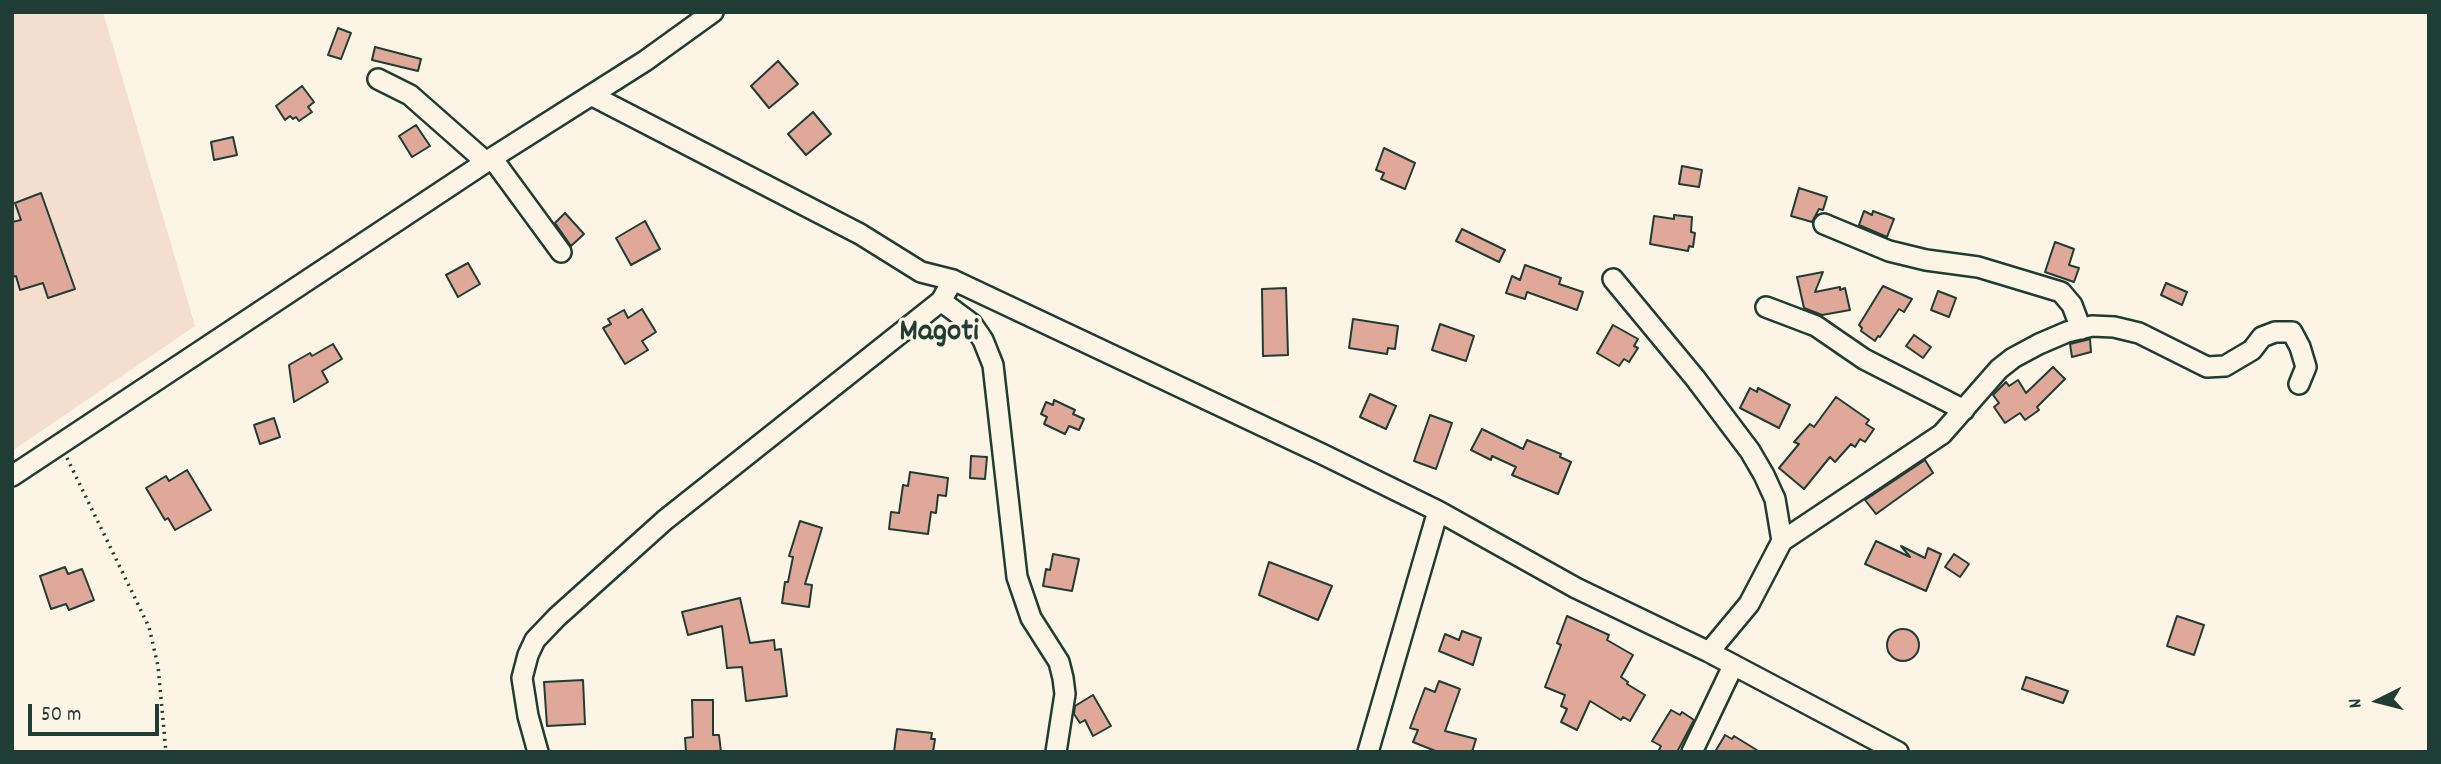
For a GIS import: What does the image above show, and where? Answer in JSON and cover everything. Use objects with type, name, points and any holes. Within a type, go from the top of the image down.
[{"type":"street","points":[[12,476],[274,305],[489,160],[645,61],[713,12]]},
{"type":"street","points":[[378,79],[410,95],[489,160],[561,251]]},
{"type":"street","points":[[591,95],[860,234],[921,272],[953,280],[1322,454],[1438,511],[1576,588],[1709,652],[1898,752]]},
{"type":"street","points":[[1825,224],[1889,251],[1926,260],[1978,267],[2061,292],[2072,305],[2081,329]]},
{"type":"street","points":[[1612,279],[1695,378],[1750,451],[1775,499],[1782,541]]},
{"type":"street","points":[[538,752],[528,716],[522,678],[535,640],[664,520],[941,300],[953,280]]},
{"type":"street","points":[[941,300],[972,324],[983,340],[993,365],[1017,577],[1031,618],[1059,662],[1063,678],[1065,694],[1056,752]]},
{"type":"street","points":[[1766,307],[1816,326],[1864,359],[1964,410]]},
{"type":"street","points":[[1709,652],[1749,604],[1782,541],[1942,434],[1999,369],[2012,358],[2067,332],[2092,327],[2114,327],[2139,333],[2207,367],[2225,366],[2252,350],[2262,337],[2275,332],[2292,332],[2300,347],[2305,367],[2299,384]]},
{"type":"street","points":[[1368,752],[1438,511]]},
{"type":"street","points":[[1692,752],[1733,666]]},
{"type":"path","points":[[59,444],[149,627],[156,656],[166,752]]},
{"type":"shaded area","points":[[12,12],[103,12],[195,326],[12,451]]},
{"type":"building","points":[[338,28],[351,33],[341,59],[328,55]]},
{"type":"building","points":[[375,47],[421,59],[418,71],[372,60]]},
{"type":"building","points":[[778,61],[798,84],[769,108],[751,86]]},
{"type":"building","points":[[302,86],[314,102],[308,107],[312,112],[299,121],[290,116],[285,120],[276,106]]},
{"type":"building","points":[[813,112],[831,134],[806,155],[788,134]]},
{"type":"building","points":[[416,125],[430,146],[412,157],[399,136]]},
{"type":"building","points":[[233,137],[237,155],[214,160],[211,142]]},
{"type":"building","points":[[1384,148],[1415,163],[1405,189],[1381,179],[1384,173],[1376,170]]},
{"type":"building","points":[[1682,166],[1702,170],[1699,187],[1679,184]]},
{"type":"building","points":[[1799,188],[1827,197],[1823,210],[1819,209],[1812,222],[1791,216]]},
{"type":"building","points":[[41,193],[75,289],[48,298],[43,283],[20,290],[16,276],[12,277],[12,222],[21,220],[15,203]]},
{"type":"building","points":[[1864,211],[1872,215],[1873,211],[1894,219],[1887,237],[1859,225]]},
{"type":"building","points":[[565,213],[584,234],[571,246],[555,223]]},
{"type":"building","points":[[1674,215],[1692,217],[1691,232],[1695,233],[1693,247],[1689,246],[1688,251],[1650,244],[1654,216],[1674,219]]},
{"type":"building","points":[[645,221],[660,249],[631,265],[616,238]]},
{"type":"building","points":[[1462,229],[1505,250],[1499,262],[1456,241]]},
{"type":"building","points":[[2055,242],[2074,249],[2069,265],[2079,268],[2074,282],[2045,272]]},
{"type":"building","points":[[468,263],[480,284],[458,297],[446,275]]},
{"type":"building","points":[[1525,265],[1561,278],[1559,284],[1583,292],[1577,310],[1527,292],[1525,299],[1506,293],[1512,276],[1520,280]]},
{"type":"building","points":[[1823,272],[1815,292],[1845,288],[1850,310],[1822,315],[1804,308],[1797,277]]},
{"type":"building","points":[[2166,283],[2187,292],[2182,305],[2161,295]]},
{"type":"building","points":[[1883,286],[1912,299],[1904,312],[1899,309],[1875,341],[1861,331],[1859,325]]},
{"type":"building","points":[[1286,288],[1288,355],[1263,356],[1262,289]]},
{"type":"building","points":[[1938,291],[1956,298],[1949,317],[1931,310]]},
{"type":"building","points":[[642,309],[656,332],[642,341],[648,350],[625,364],[603,328],[611,324],[608,319],[624,310],[628,318]]},
{"type":"building","points":[[1353,319],[1398,326],[1395,349],[1388,348],[1387,354],[1349,348]]},
{"type":"building","points":[[1440,324],[1474,336],[1466,361],[1432,350]]},
{"type":"building","points":[[1613,325],[1638,339],[1634,346],[1638,348],[1629,362],[1624,359],[1619,366],[1597,353]]},
{"type":"building","points":[[1914,335],[1931,347],[1923,358],[1906,346]]},
{"type":"building","points":[[2090,339],[2091,352],[2072,357],[2070,344]]},
{"type":"building","points":[[333,344],[342,359],[322,371],[328,382],[294,402],[289,365]]},
{"type":"building","points":[[2053,367],[2065,379],[2037,407],[2039,410],[2025,420],[2020,413],[2005,423],[1994,407],[1999,403],[1993,395],[2006,382],[2009,386],[2018,380],[2026,393]]},
{"type":"building","points":[[1750,388],[1757,392],[1758,388],[1790,405],[1779,428],[1740,408]]},
{"type":"building","points":[[1370,394],[1396,406],[1386,429],[1360,417]]},
{"type":"building","points":[[1836,397],[1869,420],[1866,424],[1874,429],[1865,442],[1860,439],[1855,447],[1851,444],[1835,462],[1830,457],[1804,489],[1779,468],[1799,444],[1794,442],[1810,424],[1814,427]]},
{"type":"building","points":[[1054,400],[1075,410],[1073,414],[1084,419],[1079,430],[1069,426],[1065,434],[1044,424],[1047,417],[1041,414],[1046,402],[1053,405]]},
{"type":"building","points":[[1430,415],[1452,423],[1436,469],[1414,461]]},
{"type":"building","points":[[274,418],[280,437],[260,444],[254,425]]},
{"type":"building","points":[[1482,429],[1523,449],[1527,440],[1561,454],[1560,457],[1571,462],[1558,494],[1512,475],[1516,467],[1492,456],[1491,460],[1471,450]]},
{"type":"building","points":[[971,456],[987,457],[985,479],[970,478]]},
{"type":"building","points":[[1925,460],[1933,473],[1876,514],[1865,500]]},
{"type":"building","points":[[187,470],[211,510],[175,530],[168,518],[165,520],[146,488],[166,476],[169,481]]},
{"type":"building","points":[[910,472],[948,478],[946,496],[938,495],[936,513],[931,512],[928,534],[889,529],[891,512],[899,513],[903,485],[908,486]]},
{"type":"building","points":[[800,521],[822,528],[805,584],[812,585],[809,607],[782,603],[793,557],[789,556]]},
{"type":"building","points":[[1876,541],[1910,557],[1901,546],[1925,558],[1928,548],[1941,554],[1926,591],[1865,564]]},
{"type":"building","points":[[1053,554],[1079,559],[1072,591],[1043,586],[1046,569],[1050,570]]},
{"type":"building","points":[[1954,554],[1969,564],[1960,577],[1945,567]]},
{"type":"building","points":[[1269,562],[1332,586],[1318,620],[1259,595]]},
{"type":"building","points":[[65,567],[68,574],[82,569],[94,600],[69,610],[66,604],[51,609],[40,576]]},
{"type":"building","points":[[740,598],[750,643],[774,640],[775,650],[781,649],[787,696],[746,701],[742,667],[727,668],[722,626],[688,635],[682,612]]},
{"type":"building","points":[[1567,616],[1609,635],[1607,640],[1633,655],[1621,677],[1645,695],[1630,721],[1623,717],[1621,720],[1590,701],[1577,730],[1561,722],[1567,709],[1561,706],[1565,695],[1545,687],[1561,645],[1557,643]]},
{"type":"building","points":[[2177,616],[2204,625],[2194,655],[2167,646]]},
{"type":"building","points":[[1903,629],[1914,634],[1919,645],[1914,656],[1903,661],[1892,656],[1887,645],[1892,634]]},
{"type":"building","points":[[1462,631],[1481,638],[1473,665],[1439,651],[1445,634],[1459,640]]},
{"type":"building","points":[[2026,677],[2068,691],[2063,703],[2022,689]]},
{"type":"building","points":[[583,680],[585,724],[547,726],[544,682]]},
{"type":"building","points":[[1439,681],[1460,689],[1445,731],[1476,739],[1472,752],[1438,752],[1413,742],[1418,730],[1410,728],[1425,688],[1435,692]]},
{"type":"building","points":[[1093,695],[1111,726],[1093,736],[1085,720],[1080,723],[1074,714],[1075,706]]},
{"type":"building","points":[[692,700],[713,700],[713,735],[719,735],[721,752],[686,752],[685,738],[693,737]]},
{"type":"building","points":[[1671,710],[1680,715],[1682,712],[1694,720],[1677,752],[1658,752],[1661,746],[1652,741]]},
{"type":"building","points":[[897,729],[932,733],[931,739],[935,739],[933,752],[894,752]]},
{"type":"building","points":[[1725,735],[1732,739],[1734,736],[1760,752],[1715,752]]},
{"type":"district","name":"Magoti","points":[[939,335]]}]
